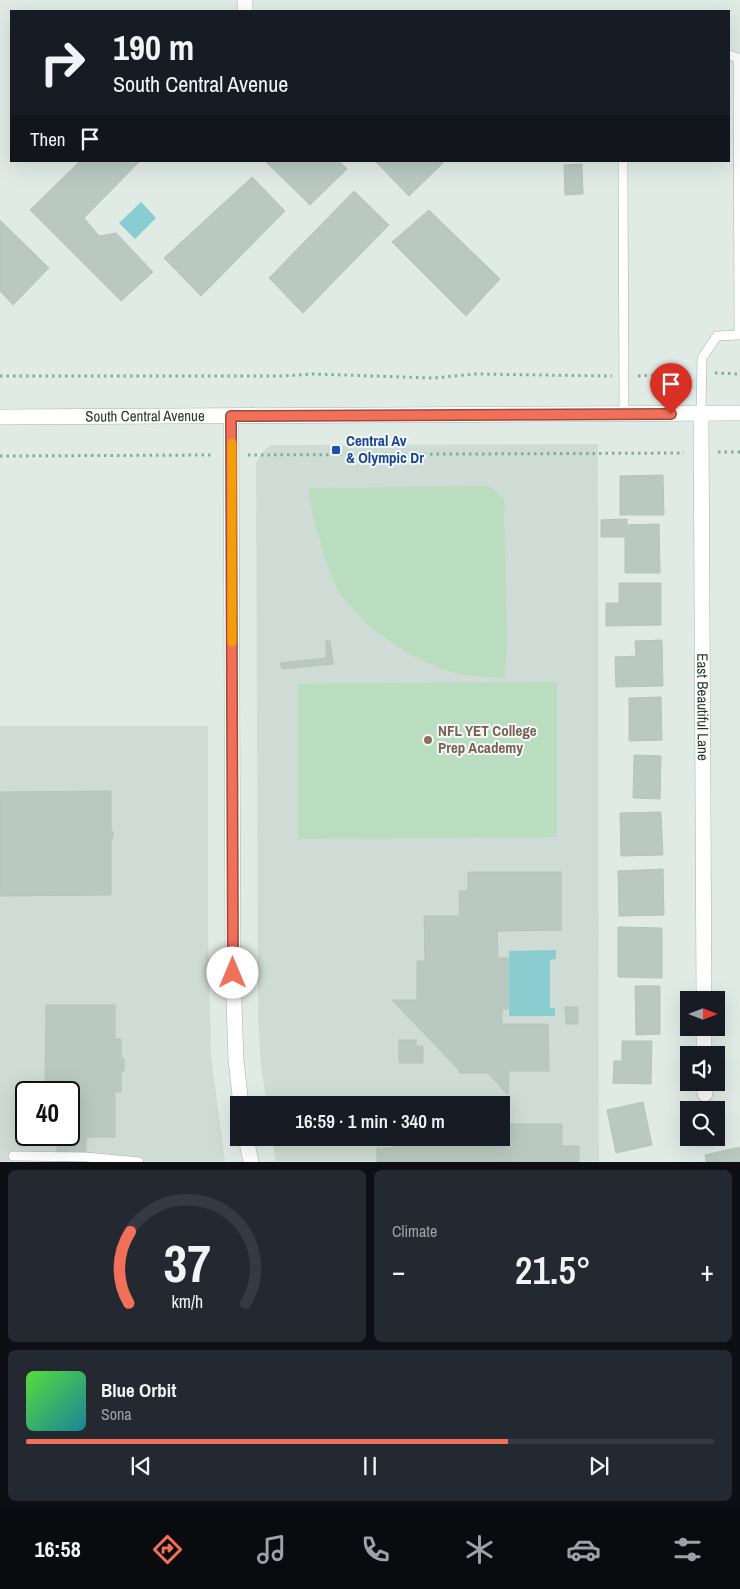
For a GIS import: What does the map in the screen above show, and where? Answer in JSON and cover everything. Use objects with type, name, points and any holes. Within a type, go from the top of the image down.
[{"type":"street","name":"South Central Avenue","points":[[0,417],[740,413]]},
{"type":"street","name":"East Beautiful Lane","points":[[701,414],[704,991]]},
{"type":"street","points":[[231,416],[233,973],[236,1060],[240,1096]]},
{"type":"street","points":[[248,1146],[251,1162]]},
{"type":"lane","points":[[701,414],[702,358],[717,336],[738,335],[738,58],[730,55]]},
{"type":"lane","points":[[623,162],[624,414]]},
{"type":"lane","points":[[13,1156],[86,1157],[140,1162]]},
{"type":"path","points":[[0,376],[281,376],[314,374],[433,378],[475,374],[624,376],[701,372],[740,374]]},
{"type":"path","points":[[0,456],[679,454],[740,452]]},
{"type":"shaded area","name":"NFL YET College Prep Academy","points":[[598,444],[599,1161],[276,1161],[273,1146],[510,1146],[510,1096],[266,1096],[261,1065],[258,1017],[256,463],[263,451],[271,445]]},
{"type":"shaded area","points":[[0,726],[208,726],[208,929],[211,1056],[225,1161],[0,1161]]},
{"type":"green space","points":[[490,486],[504,499],[507,646],[504,678],[463,675],[439,668],[407,653],[370,627],[340,595],[326,562],[312,512],[308,488]]},
{"type":"green space","points":[[557,682],[557,837],[298,839],[298,684]]},
{"type":"water","points":[[141,202],[156,218],[135,239],[119,223]]},
{"type":"water","points":[[556,950],[556,959],[550,960],[550,1008],[555,1008],[555,1016],[509,1016],[509,951]]},
{"type":"building","points":[[79,162],[139,162],[84,218],[99,236],[116,233],[153,272],[121,301],[30,210]]},
{"type":"building","points":[[266,162],[340,162],[347,169],[310,205]]},
{"type":"building","points":[[376,162],[444,162],[409,196]]},
{"type":"building","points":[[582,164],[583,194],[565,195],[564,165]]},
{"type":"building","points":[[252,177],[285,211],[201,296],[164,258]]},
{"type":"building","points":[[354,191],[389,225],[303,313],[269,278]]},
{"type":"building","points":[[429,210],[500,279],[466,316],[392,242]]},
{"type":"building","points":[[0,220],[49,268],[13,305],[0,291]]},
{"type":"building","points":[[663,475],[664,515],[620,515],[620,476]]},
{"type":"building","points":[[627,519],[627,525],[659,524],[660,573],[625,573],[625,537],[601,537],[601,520]]},
{"type":"building","points":[[619,583],[661,583],[661,625],[606,626],[606,603],[619,603]]},
{"type":"building","points":[[662,640],[663,686],[616,687],[615,657],[636,656],[635,641]]},
{"type":"building","points":[[326,641],[330,641],[333,664],[282,669],[280,663],[326,658]]},
{"type":"building","points":[[661,697],[662,740],[629,741],[629,698]]},
{"type":"building","points":[[634,755],[661,756],[660,799],[633,798]]},
{"type":"building","points":[[111,791],[111,832],[113,832],[113,839],[111,839],[111,895],[0,896],[0,792]]},
{"type":"building","points":[[661,812],[663,855],[621,856],[620,813]]},
{"type":"building","points":[[663,869],[664,915],[619,916],[618,871]]},
{"type":"building","points":[[468,872],[561,872],[561,930],[497,931],[498,958],[508,958],[508,1009],[502,1009],[502,1024],[548,1024],[549,1071],[509,1071],[508,1095],[488,1073],[459,1073],[459,1070],[392,1000],[417,1000],[417,961],[425,961],[424,916],[460,916],[459,891],[468,891]]},
{"type":"building","points":[[618,927],[662,928],[662,978],[618,977]]},
{"type":"building","points":[[635,986],[660,986],[660,1034],[636,1035]]},
{"type":"building","points":[[46,1005],[115,1005],[115,1039],[121,1039],[121,1058],[124,1058],[124,1071],[121,1071],[121,1092],[115,1092],[115,1137],[86,1137],[86,1162],[57,1162],[57,1146],[80,1146],[80,1081],[45,1081]]},
{"type":"building","points":[[565,1007],[578,1007],[578,1024],[566,1024]]},
{"type":"building","points":[[399,1040],[416,1040],[416,1046],[423,1046],[423,1063],[399,1063]]},
{"type":"building","points":[[622,1041],[652,1041],[651,1084],[613,1083],[614,1061],[622,1061]]},
{"type":"building","points":[[643,1102],[652,1145],[616,1153],[607,1110]]},
{"type":"building","points":[[510,1124],[562,1124],[562,1146],[579,1146],[579,1162],[377,1162],[377,1148],[393,1148],[393,1146],[510,1146]]},
{"type":"building","points":[[740,1147],[740,1162],[706,1162],[705,1155]]},
{"type":"slow traffic","points":[[232,443],[232,642]]},
{"type":"place","name":"Central Av & Olympic Dr","points":[[336,450]]},
{"type":"place","name":"NFL YET College Prep Academy","points":[[428,740]]},
{"type":"route","points":[[233,973],[231,416],[671,414]]}]
